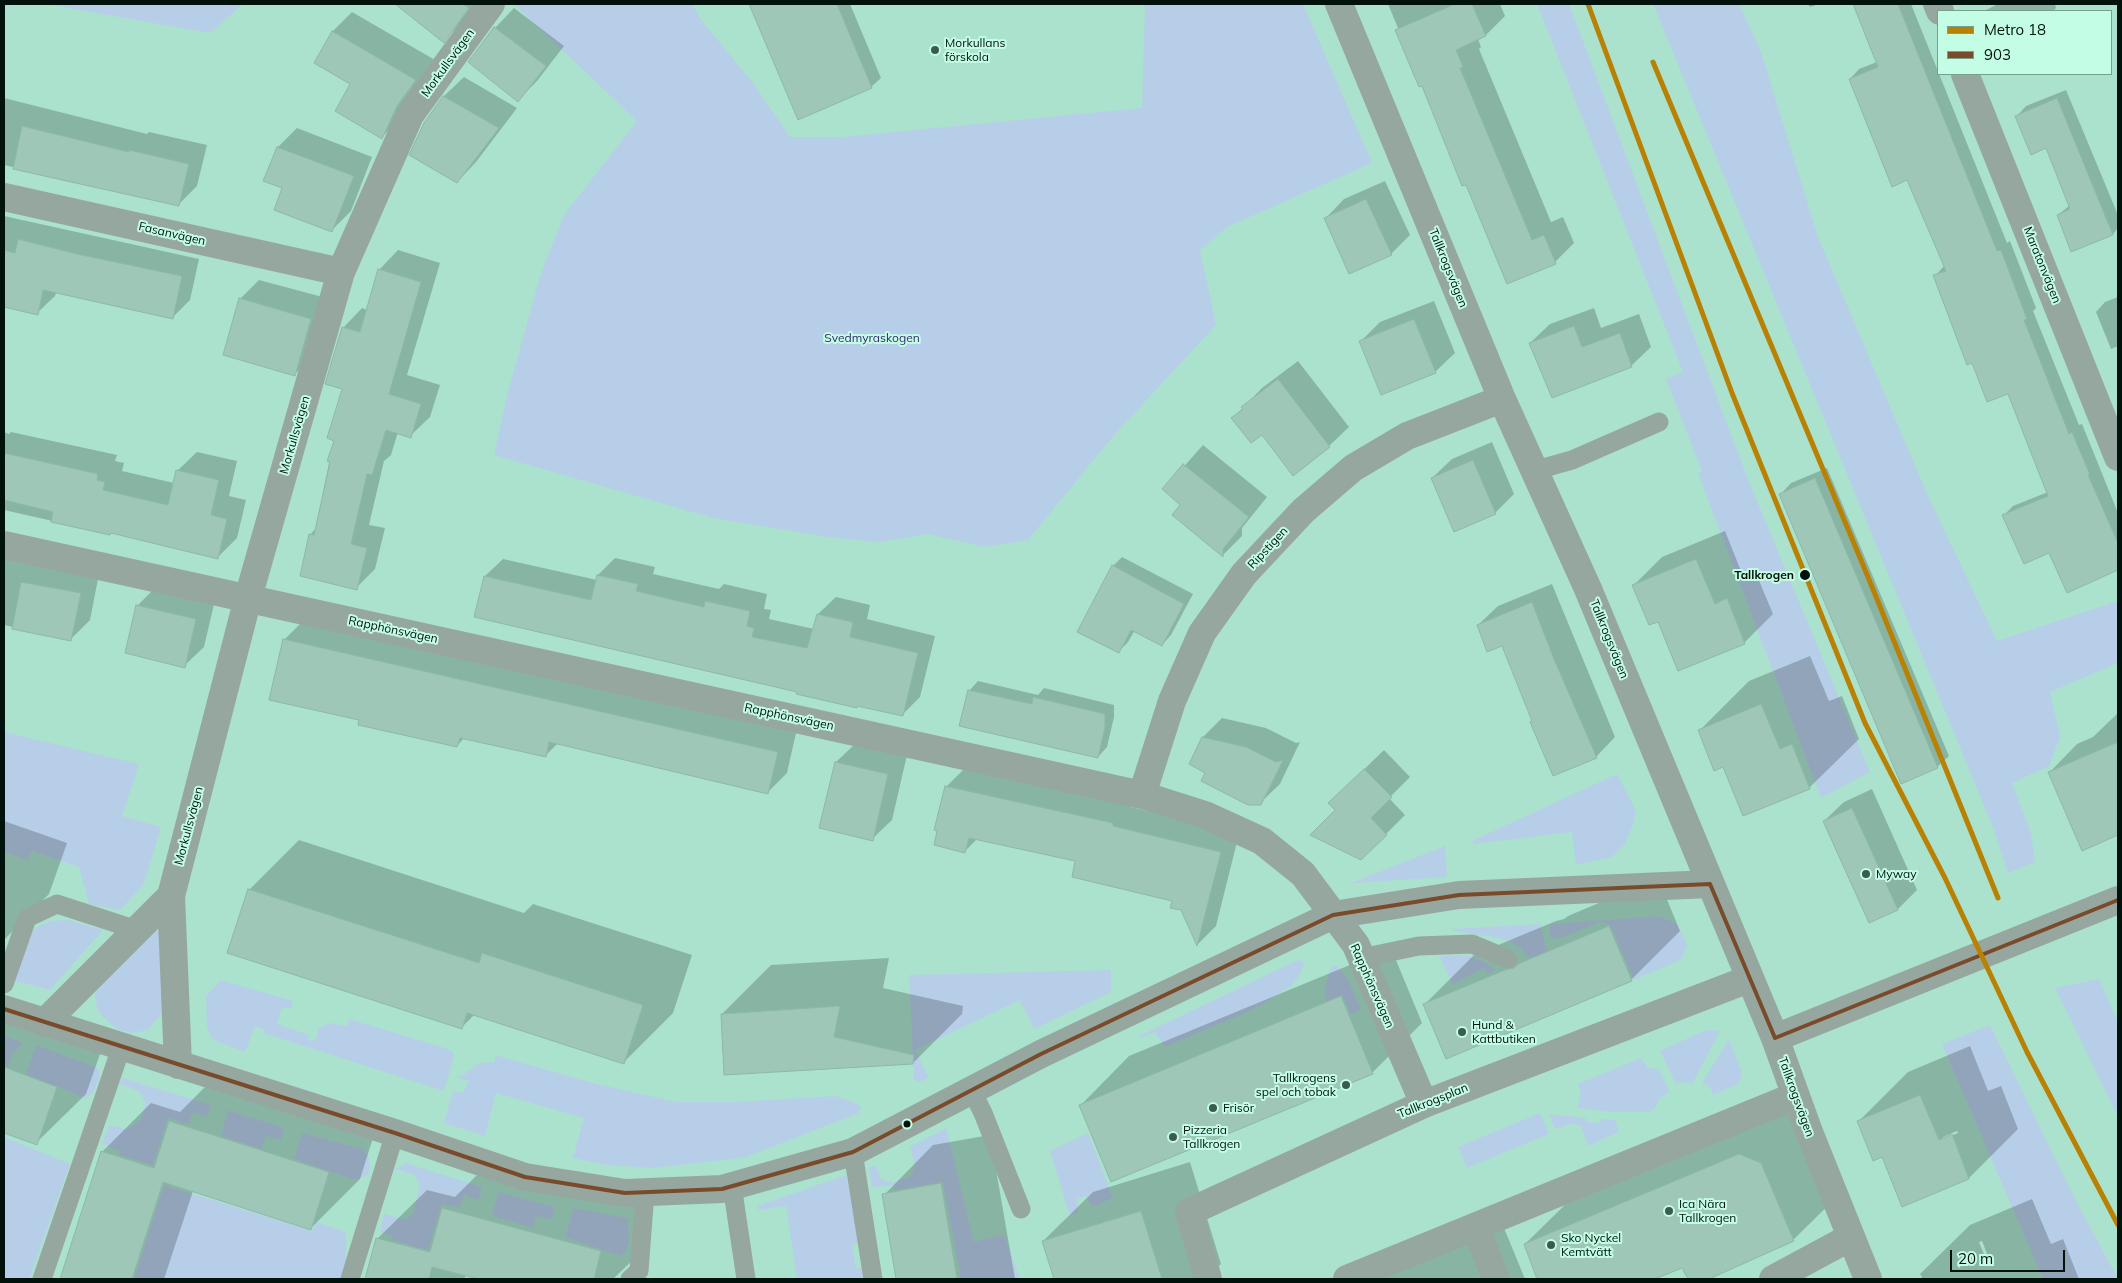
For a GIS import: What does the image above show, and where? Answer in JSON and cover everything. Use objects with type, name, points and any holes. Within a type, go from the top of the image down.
[{"type":"street","name":"Morkullsvägen","points":[[178,1065],[171,896],[248,598],[341,272],[410,116],[491,4]]},
{"type":"street","name":"Tallkrogsvägen","points":[[1339,4],[1502,399],[1588,589],[1774,1038],[1795,1096],[1868,1279]]},
{"type":"street","name":"Maratonvägen","points":[[1965,75],[2118,457]]},
{"type":"street","name":"Fasanvägen","points":[[4,197],[341,272]]},
{"type":"street","name":"Ripstigen","points":[[1142,795],[1172,700],[1202,633],[1244,574],[1302,511],[1353,468],[1407,436],[1502,399]]},
{"type":"street","name":"Rapphönsvägen","points":[[4,545],[1142,795],[1205,815],[1262,841],[1303,874],[1356,945],[1424,1104]]},
{"type":"street","points":[[4,1009],[121,1048],[395,1133],[526,1177],[625,1192],[722,1189],[853,1152],[909,1124],[971,1089],[1333,915],[1459,895],[1710,884]]},
{"type":"street","points":[[44,1023],[171,896]]},
{"type":"street","points":[[1774,1038],[2118,900]]},
{"type":"street","name":"Tallkrogsplan","points":[[1208,1279],[1189,1212],[1424,1104],[1749,979]]},
{"type":"street","points":[[1348,1279],[1795,1096]]},
{"type":"street","points":[[1476,1228],[1496,1279]]},
{"type":"street","points":[[1773,1279],[1851,1237]]},
{"type":"lane","points":[[1533,471],[1572,460],[1659,422]]},
{"type":"lane","points":[[4,984],[27,918],[57,904],[137,930]]},
{"type":"lane","points":[[1361,958],[1418,946],[1472,944],[1508,959]]},
{"type":"lane","points":[[42,1279],[121,1048]]},
{"type":"lane","points":[[971,1089],[983,1113],[1021,1209]]},
{"type":"lane","points":[[350,1279],[395,1133]]},
{"type":"lane","points":[[853,1152],[874,1279]]},
{"type":"lane","points":[[732,1185],[746,1279]]},
{"type":"lane","points":[[630,1279],[639,1271],[645,1192]]},
{"type":"green space","points":[[45,4],[243,4],[210,33]]},
{"type":"green space","name":"Svedmyraskogen","points":[[514,4],[693,4],[699,17],[753,83],[790,137],[842,137],[1142,108],[1145,4],[1303,4],[1372,163],[1227,227],[1200,250],[1216,325],[1115,434],[1028,540],[984,547],[928,534],[880,542],[828,537],[713,518],[494,455],[507,395],[541,273],[564,215],[637,121]]},
{"type":"green space","points":[[1537,4],[1569,4],[1747,477],[1870,772],[1821,798],[1698,473],[1702,471],[1666,379],[1683,372]]},
{"type":"green space","points":[[1653,4],[1739,4],[1761,52],[1818,237],[1928,496],[1997,641],[2118,601],[2118,663],[2050,692],[2060,737],[2049,766],[2012,783],[2031,833],[2035,862],[2008,873],[1994,830]]},
{"type":"green space","points":[[4,732],[139,764],[122,816],[161,827],[144,884],[120,910],[89,904],[79,867],[32,851],[28,860],[4,852]]},
{"type":"green space","points":[[1617,774],[1636,811],[1625,844],[1612,857],[1576,865],[1572,832],[1472,844],[1474,840]]},
{"type":"green space","points":[[1445,846],[1447,877],[1351,883]]},
{"type":"green space","points":[[1659,916],[1677,924],[1687,944],[1682,959],[1634,980],[1611,927],[1607,924],[1600,922],[1558,939],[1550,937],[1550,924]]},
{"type":"green space","points":[[68,920],[103,930],[50,990],[13,980],[25,939],[35,928],[51,921]]},
{"type":"green space","points":[[1540,924],[1547,951],[1529,958],[1520,947],[1509,941],[1453,931],[1452,929]]},
{"type":"green space","points":[[153,930],[160,931],[163,1012],[148,1030],[132,1033],[117,1029],[102,1016],[97,1007],[95,996],[98,987]]},
{"type":"green space","points":[[1466,955],[1485,962],[1496,971],[1488,974],[1484,968],[1453,984],[1439,956]]},
{"type":"green space","points":[[1300,959],[1304,964],[1300,974],[1291,986],[1270,1000],[1243,1014],[1165,1047],[1155,1032],[1141,1038],[1139,1036]]},
{"type":"green space","points":[[1337,965],[1349,981],[1361,1010],[1351,1014],[1342,995],[1326,1002],[1325,986],[1331,967]]},
{"type":"green space","points":[[1111,970],[1111,992],[1034,1029],[1020,1000],[915,1050],[929,1078],[919,1082],[914,1079],[909,975]]},
{"type":"green space","points":[[2099,979],[2118,1022],[2118,1116],[2055,988]]},
{"type":"green space","points":[[221,980],[293,1001],[291,1009],[282,1007],[277,1024],[309,1035],[308,1040],[315,1041],[319,1028],[329,1023],[347,1026],[349,1019],[445,1048],[453,1052],[454,1056],[444,1091],[263,1033],[264,1029],[255,1026],[245,1052],[216,1041],[211,1037],[207,1027],[206,996]]},
{"type":"green space","points":[[1990,1025],[2074,1197],[2118,1279],[2043,1279],[1942,1044]]},
{"type":"green space","points":[[1706,1030],[1720,1031],[1692,1084],[1682,1082],[1676,1084],[1660,1051]]},
{"type":"green space","points":[[4,1036],[23,1043],[13,1053],[8,1067],[4,1065]]},
{"type":"green space","points":[[1728,1038],[1742,1072],[1740,1080],[1738,1084],[1713,1095],[1711,1089],[1702,1083]]},
{"type":"green space","points":[[36,1045],[98,1068],[100,1077],[92,1094],[85,1098],[26,1074]]},
{"type":"green space","points":[[495,1055],[593,1083],[676,1102],[733,1102],[836,1096],[861,1107],[859,1113],[746,1157],[654,1168],[607,1165],[573,1158],[584,1118],[496,1093],[485,1136],[444,1123],[453,1091],[463,1093],[469,1081],[458,1078],[459,1075],[462,1076],[479,1063],[495,1062]]},
{"type":"green space","points":[[1641,1058],[1648,1068],[1659,1069],[1670,1092],[1660,1098],[1654,1109],[1649,1112],[1615,1112],[1577,1108],[1581,1092],[1578,1084]]},
{"type":"green space","points":[[122,1078],[211,1105],[207,1117],[193,1112],[189,1124],[168,1118],[153,1165],[119,1155],[120,1151],[102,1144],[109,1125],[127,1129],[140,1120],[146,1103],[139,1091],[119,1084]]},
{"type":"green space","points":[[228,1110],[284,1128],[281,1140],[266,1136],[262,1149],[221,1136]]},
{"type":"green space","points":[[1540,1113],[1549,1134],[1467,1168],[1458,1147]]},
{"type":"green space","points":[[1549,1114],[1586,1118],[1587,1122],[1600,1123],[1601,1119],[1615,1120],[1619,1132],[1588,1146],[1581,1126],[1574,1123],[1555,1129]]},
{"type":"green space","points":[[946,1128],[974,1242],[1004,1234],[1020,1279],[961,1279],[943,1182],[894,1190],[893,1185],[872,1187],[868,1168],[876,1165],[880,1178],[892,1183],[911,1176],[915,1164],[910,1147]]},
{"type":"green space","points":[[302,1133],[363,1149],[368,1155],[370,1166],[368,1175],[358,1179],[351,1179],[294,1159]]},
{"type":"green space","points":[[1088,1133],[1113,1198],[1093,1207],[1086,1196],[1077,1198],[1078,1214],[1069,1213],[1050,1151]]},
{"type":"green space","points":[[4,1137],[70,1164],[29,1279],[4,1279]]},
{"type":"green space","points":[[405,1163],[482,1187],[478,1200],[464,1195],[460,1208],[442,1204],[428,1250],[392,1240],[393,1237],[380,1232],[384,1214],[406,1220],[413,1213],[420,1185],[414,1174],[395,1169]]},
{"type":"green space","points":[[846,1175],[860,1242],[852,1245],[856,1268],[865,1267],[867,1279],[797,1279],[786,1206],[758,1210],[757,1206]]},
{"type":"green space","points":[[164,1185],[312,1231],[316,1222],[346,1232],[346,1263],[341,1279],[134,1279]]},
{"type":"green space","points":[[498,1192],[555,1207],[552,1220],[536,1216],[533,1228],[492,1216]]},
{"type":"green space","points":[[573,1208],[628,1218],[629,1243],[625,1251],[620,1256],[565,1237]]},
{"type":"building","points":[[395,4],[463,4],[469,8],[444,43]]},
{"type":"building","points":[[749,4],[837,4],[872,88],[798,120]]},
{"type":"building","points":[[1455,4],[1472,4],[1486,36],[1456,50],[1463,67],[1460,68],[1532,240],[1544,235],[1556,264],[1507,284],[1466,185],[1462,186],[1422,86],[1419,87],[1395,30]]},
{"type":"building","points":[[1853,4],[1898,4],[1997,251],[2001,250],[2027,319],[2024,320],[2069,434],[2072,432],[2090,475],[2088,475],[2118,543],[2118,570],[2067,593],[2049,553],[2024,564],[2002,515],[2048,496],[2008,394],[1987,402],[1972,363],[1967,365],[1933,275],[1946,271],[1907,180],[1892,187],[1849,79],[1878,67]]},
{"type":"building","points":[[494,27],[546,66],[518,102],[468,62]]},
{"type":"building","points":[[332,31],[416,80],[397,106],[382,139],[335,111],[350,84],[314,63]]},
{"type":"building","points":[[443,96],[499,128],[457,183],[409,155],[424,123]]},
{"type":"building","points":[[2057,98],[2113,235],[2071,252],[2057,215],[2070,209],[2046,148],[2031,155],[2015,116]]},
{"type":"building","points":[[22,126],[129,152],[129,150],[189,164],[179,206],[13,169]]},
{"type":"building","points":[[277,147],[354,176],[332,232],[274,210],[282,188],[263,181]]},
{"type":"building","points":[[1366,199],[1392,255],[1349,274],[1324,218]]},
{"type":"building","points":[[18,239],[77,254],[182,276],[173,319],[43,290],[38,315],[4,307],[4,250],[15,253]]},
{"type":"building","points":[[378,269],[421,282],[389,394],[421,404],[411,438],[386,430],[372,475],[367,474],[351,544],[367,548],[357,590],[300,576],[309,534],[314,535],[330,462],[327,461],[334,441],[327,438],[342,389],[325,384],[342,327],[360,332]]},
{"type":"building","points":[[239,298],[311,319],[295,376],[223,355]]},
{"type":"building","points":[[1414,319],[1436,373],[1381,395],[1359,341]]},
{"type":"building","points":[[1574,326],[1582,347],[1620,333],[1632,367],[1552,398],[1529,343]]},
{"type":"building","points":[[1278,379],[1330,447],[1293,476],[1262,435],[1251,443],[1231,418],[1243,409],[1241,407]]},
{"type":"building","points":[[4,453],[98,474],[97,480],[105,482],[103,490],[168,505],[176,470],[219,480],[211,515],[227,519],[218,559],[111,533],[110,535],[51,522],[53,512],[4,500]]},
{"type":"building","points":[[1473,460],[1496,514],[1454,532],[1431,478]]},
{"type":"building","points":[[1183,464],[1249,517],[1223,549],[1223,557],[1172,515],[1180,505],[1162,489]]},
{"type":"building","points":[[1815,478],[1938,768],[1901,784],[1779,494]]},
{"type":"building","points":[[1696,559],[1715,604],[1727,598],[1745,644],[1678,671],[1658,622],[1649,625],[1632,585]]},
{"type":"building","points":[[1112,565],[1184,604],[1162,646],[1131,630],[1119,653],[1077,632]]},
{"type":"building","points":[[597,575],[638,584],[636,591],[704,607],[705,601],[750,611],[747,626],[754,628],[752,637],[807,648],[817,614],[853,622],[850,637],[918,653],[903,716],[796,694],[797,692],[474,617],[484,576],[591,600]]},
{"type":"building","points":[[21,582],[81,593],[71,641],[12,629]]},
{"type":"building","points":[[1532,602],[1554,659],[1597,758],[1553,776],[1530,722],[1532,721],[1502,646],[1487,652],[1477,625]]},
{"type":"building","points":[[136,605],[196,619],[185,668],[125,653]]},
{"type":"building","points":[[283,639],[778,752],[768,794],[549,742],[546,757],[460,738],[457,747],[358,725],[359,720],[269,700]]},
{"type":"building","points":[[968,690],[1032,704],[1033,697],[1105,714],[1105,727],[1098,758],[959,726]]},
{"type":"building","points":[[1761,704],[1780,749],[1792,744],[1810,789],[1743,816],[1723,767],[1714,771],[1698,730]]},
{"type":"building","points":[[1202,737],[1246,747],[1276,762],[1283,760],[1261,805],[1248,805],[1201,781],[1205,773],[1189,764]]},
{"type":"building","points":[[2118,742],[2118,835],[2082,851],[2048,772]]},
{"type":"building","points":[[835,762],[888,774],[873,841],[819,828]]},
{"type":"building","points":[[1364,769],[1392,797],[1371,818],[1387,835],[1361,860],[1310,835],[1335,810],[1328,803]]},
{"type":"building","points":[[945,786],[1113,823],[1113,826],[1221,852],[1197,946],[1181,910],[1170,908],[1172,901],[1072,877],[1075,861],[969,838],[965,853],[934,845],[937,831],[934,830]]},
{"type":"building","points":[[1852,808],[1898,910],[1869,923],[1823,821]]},
{"type":"building","points":[[248,889],[479,963],[482,953],[643,1005],[624,1064],[467,1013],[462,1029],[227,953]]},
{"type":"building","points":[[1609,926],[1632,981],[1446,1059],[1423,1004],[1514,968],[1518,964]]},
{"type":"building","points":[[1341,996],[1373,1074],[1111,1182],[1079,1105]]},
{"type":"building","points":[[840,1006],[834,1037],[914,1055],[913,1064],[724,1075],[721,1014]]},
{"type":"building","points":[[4,1067],[57,1087],[37,1145],[4,1133]]},
{"type":"building","points":[[1920,1095],[1939,1140],[1952,1134],[1969,1179],[1902,1207],[1882,1157],[1873,1161],[1857,1121]]},
{"type":"building","points":[[169,1121],[329,1172],[311,1230],[163,1182],[132,1279],[60,1279],[101,1151],[154,1168]]},
{"type":"building","points":[[1739,1154],[1761,1163],[1794,1241],[1709,1279],[1688,1279],[1682,1268],[1655,1279],[1537,1279],[1524,1244]]},
{"type":"building","points":[[941,1183],[957,1279],[896,1279],[882,1194]]},
{"type":"building","points":[[442,1208],[601,1251],[594,1279],[478,1279],[432,1267],[429,1279],[365,1279],[376,1238],[430,1252]]},
{"type":"building","points":[[1141,1211],[1162,1279],[1054,1279],[1042,1241]]},
{"type":"metro line","name":"18","points":[[1588,4],[1732,393],[1865,723],[1945,878],[2027,1052],[2118,1225]]},
{"type":"metro line","name":"18","points":[[1653,62],[1868,577],[1998,898]]},
{"type":"transit line","name":"903","points":[[1710,884],[1775,1038]]},
{"type":"transit line","name":"903","points":[[4,1009],[395,1133],[525,1177],[625,1193],[722,1189],[853,1152],[1041,1054],[1333,915],[1459,895],[1710,884]]},
{"type":"transit line","name":"903","points":[[1775,1038],[2118,900]]},
{"type":"place","name":"Morkullans förskola","points":[[935,50]]},
{"type":"place","name":"Tallkrogen","points":[[1805,575]]},
{"type":"place","name":"Myway","points":[[1866,874]]},
{"type":"place","name":"Hund & Kattbutiken","points":[[1462,1032]]},
{"type":"place","name":"Tallkrogens spel och tobak","points":[[1346,1085]]},
{"type":"place","name":"Frisör","points":[[1213,1108]]},
{"type":"place","name":"Pizzeria Tallkrogen","points":[[1173,1137]]},
{"type":"place","name":"Ica Nära Tallkrogen","points":[[1669,1211]]},
{"type":"place","name":"Sko Nyckel Kemtvätt","points":[[1551,1245]]}]
